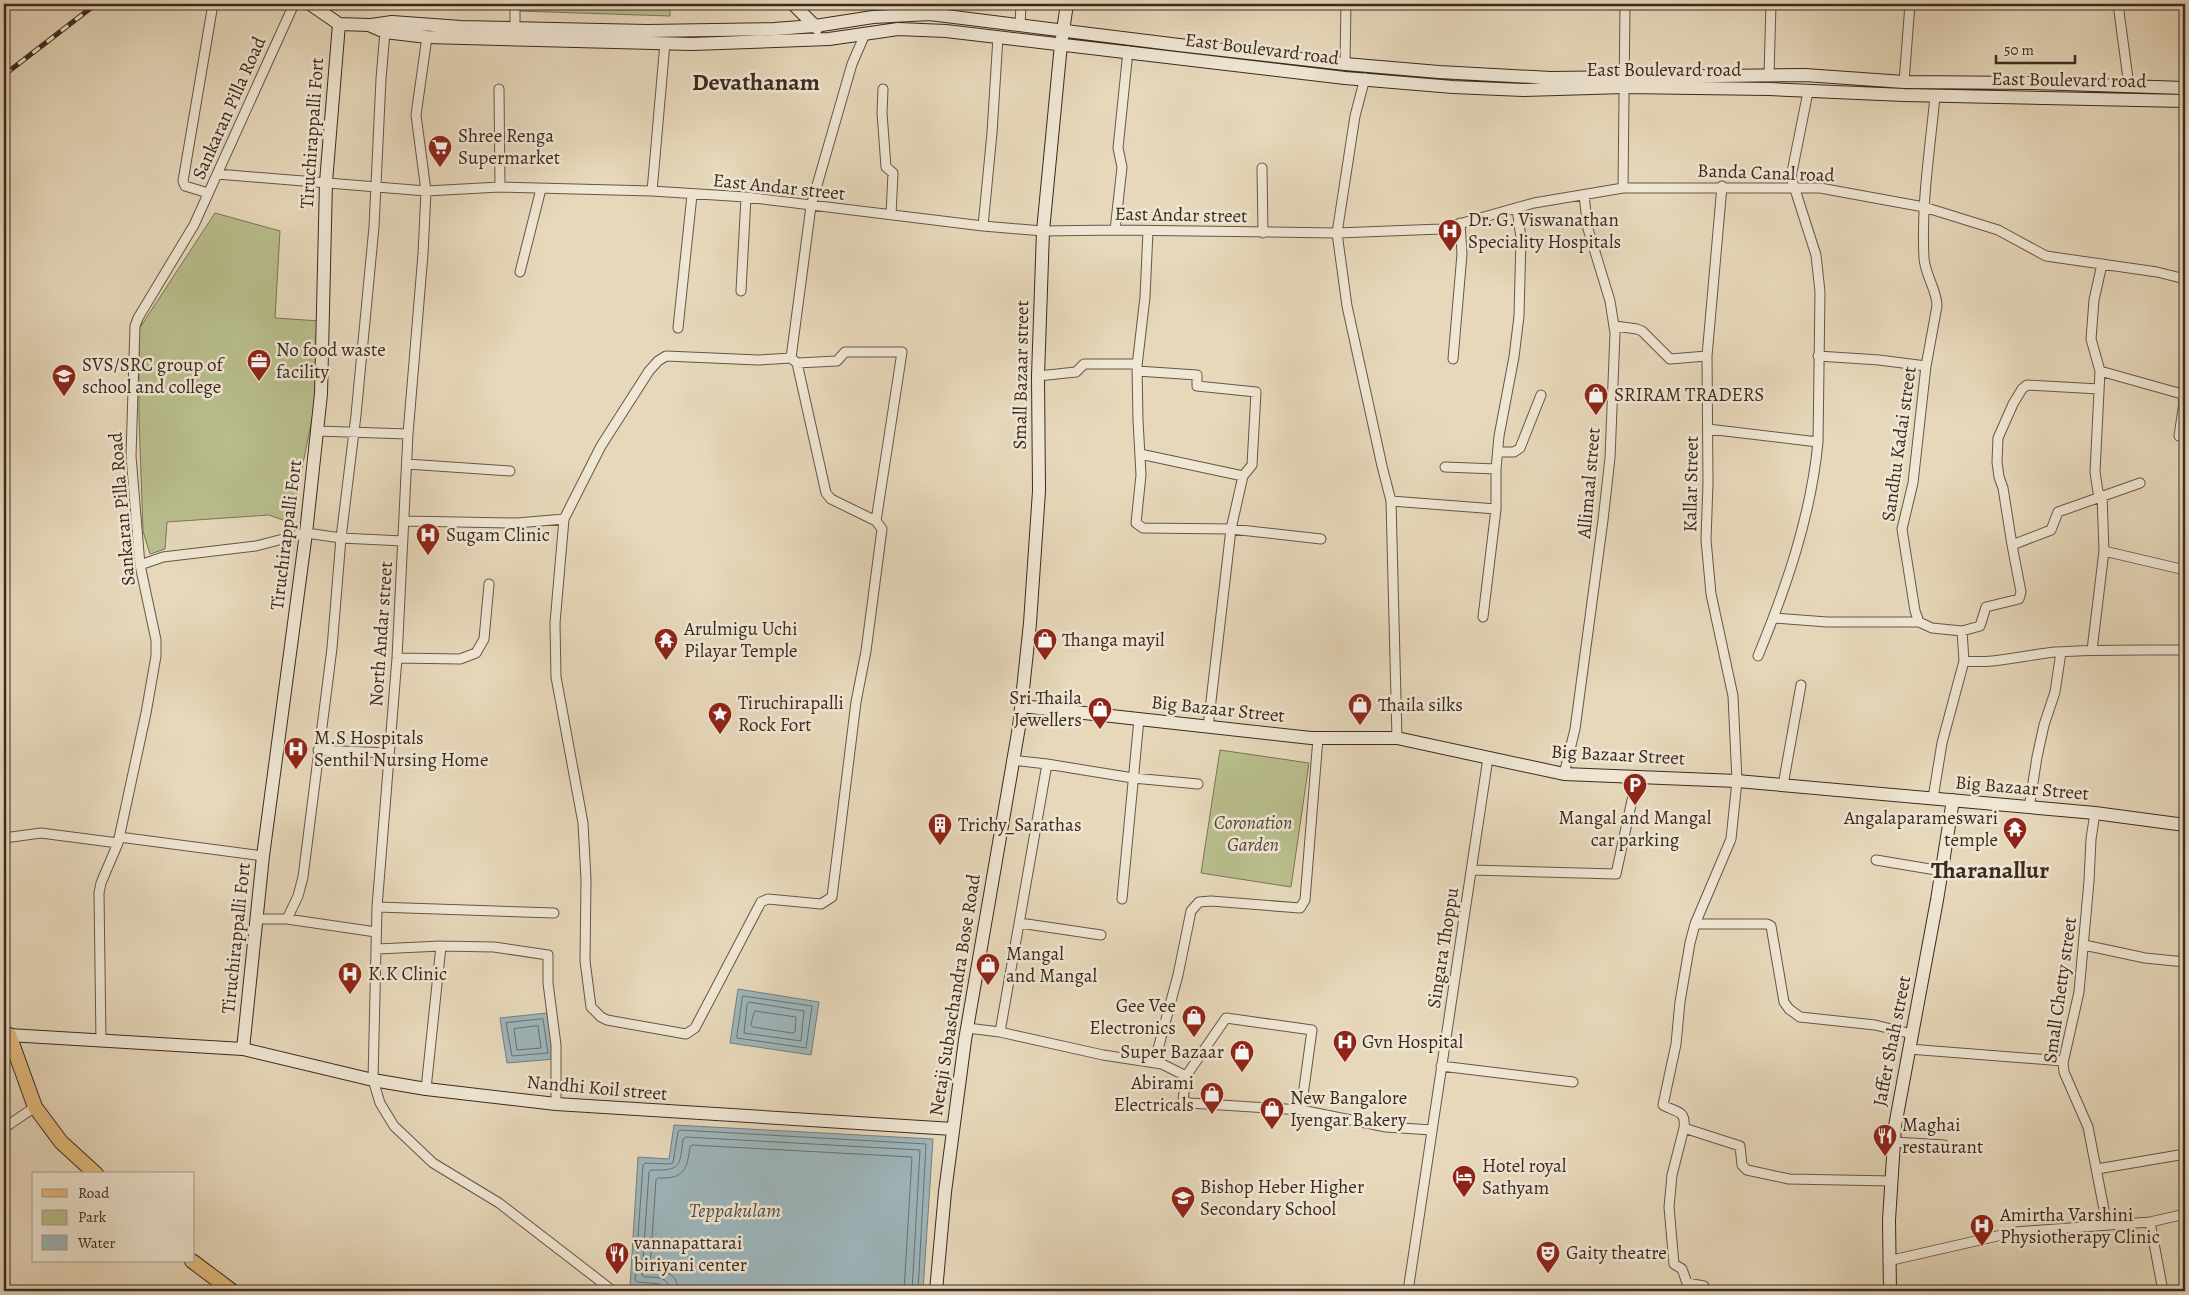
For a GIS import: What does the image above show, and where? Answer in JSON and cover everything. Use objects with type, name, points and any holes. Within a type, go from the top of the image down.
[{"type":"main road","points":[[310,4],[339,24]]},
{"type":"main road","points":[[793,4],[829,39]]},
{"type":"main road","name":"Small Bazaar street","points":[[1021,706],[1030,623],[1038,491],[1038,376],[1043,231],[1067,4]]},
{"type":"main road","points":[[369,25],[392,22],[461,27],[647,31],[774,29],[815,26],[873,17],[930,14],[1020,26],[1062,38],[1439,72],[1625,81],[1805,75],[1904,82],[2185,88]]},
{"type":"main road","name":"East Boulevard road","points":[[339,24],[369,25],[385,32],[427,37],[692,44],[829,39],[898,29],[946,31],[998,37],[1062,38],[1128,51],[1335,77],[1365,78],[1453,87],[1523,90],[1625,81],[1808,92],[2185,101]]},
{"type":"main road","name":"Tiruchirappalli Fort","points":[[243,1049],[263,856],[306,533],[321,394],[326,182],[339,24]]},
{"type":"main road","name":"Big Bazaar Street","points":[[1021,706],[1318,738],[1397,738],[1564,774],[1737,780],[2095,813],[2185,825]]},
{"type":"main road","name":"Netaji Subaschandra Bose Road","points":[[936,1291],[944,1192],[967,1028],[1021,706]]},
{"type":"main road","name":"Jaffer Shah street","points":[[1890,1291],[1888,1261],[1894,1142],[1953,800]]},
{"type":"main road","points":[[6,1035],[35,1107],[61,1142],[94,1172]]},
{"type":"main road","name":"Nandhi Koil street","points":[[6,1035],[243,1049],[373,1080],[426,1089],[556,1104],[953,1130]]},
{"type":"main road","points":[[193,1262],[232,1291]]},
{"type":"street","points":[[208,193],[185,186],[183,181],[213,4]]},
{"type":"street","name":"Sankaran Pilla Road","points":[[101,1041],[99,893],[118,840],[146,713],[156,656],[156,640],[140,565],[131,456],[135,326],[194,225],[294,4]]},
{"type":"street","points":[[515,4],[515,28]]},
{"type":"street","points":[[1020,4],[1020,26]]},
{"type":"street","points":[[1345,64],[1346,4]]},
{"type":"street","points":[[1623,188],[1625,4]]},
{"type":"street","points":[[1769,76],[1771,4]]},
{"type":"street","points":[[1904,82],[1910,4]]},
{"type":"street","points":[[2118,4],[2129,86]]},
{"type":"street","points":[[287,919],[298,896],[303,877],[332,648],[374,227],[385,32]]},
{"type":"street","points":[[865,34],[852,64],[811,206],[794,360],[826,493],[831,499],[876,521],[882,529],[866,651],[856,702],[832,896],[821,904],[768,899],[761,902],[695,1028],[685,1034],[607,1020],[600,1017],[592,1007],[585,961],[586,880],[583,823],[556,677],[554,622],[564,519],[601,446],[649,371],[658,361],[666,356],[758,360],[794,360],[836,361],[845,352],[902,352],[876,521]]},
{"type":"street","name":"North Andar street","points":[[427,37],[416,119],[426,191],[408,434],[397,658],[377,907],[373,1080],[380,1103],[394,1126],[433,1163],[499,1204],[601,1287],[613,1291]]},
{"type":"street","points":[[983,226],[992,133],[998,37]]},
{"type":"street","points":[[652,191],[665,43]]},
{"type":"street","points":[[1115,230],[1122,167],[1118,148],[1128,51]]},
{"type":"street","points":[[1365,78],[1355,116],[1337,233],[1347,306],[1391,501],[1397,738]]},
{"type":"street","points":[[499,89],[500,187]]},
{"type":"street","points":[[883,89],[882,113],[886,167],[893,173],[891,215]]},
{"type":"street","points":[[1758,656],[1787,580],[1808,506],[1818,442],[1820,292],[1816,255],[1791,177],[1808,92]]},
{"type":"street","name":"Sandhu Kadai street","points":[[1919,622],[1915,611],[1902,529],[1913,483],[1926,366],[1937,302],[1924,261],[1924,207],[1936,96]]},
{"type":"street","points":[[1262,168],[1263,233]]},
{"type":"street","name":"East Andar street","points":[[217,174],[426,191],[500,187],[652,191],[746,197],[983,226],[1043,231],[1337,233]]},
{"type":"street","name":"Banda Canal road","points":[[1337,233],[1441,229],[1534,203],[1623,188],[1722,186],[1820,188],[1924,207],[1998,230],[2046,256],[2157,272],[2185,280]]},
{"type":"street","name":"Kallar Street","points":[[1684,1128],[1685,1117],[1682,1113],[1663,1105],[1662,1101],[1676,1044],[1680,1002],[1695,924],[1731,839],[1737,780],[1733,696],[1711,594],[1706,540],[1707,356],[1722,186]]},
{"type":"street","points":[[520,272],[541,189]]},
{"type":"street","points":[[678,328],[692,194]]},
{"type":"street","name":"Allimaal street","points":[[1564,774],[1575,729],[1603,520],[1610,458],[1615,326],[1610,301],[1588,229],[1584,196]]},
{"type":"street","points":[[741,291],[746,197]]},
{"type":"street","points":[[1483,617],[1496,508],[1496,469],[1499,436],[1514,357],[1519,316],[1521,238],[1517,209]]},
{"type":"street","points":[[1453,359],[1462,254],[1460,224]]},
{"type":"street","points":[[1148,232],[1146,297],[1137,368],[1141,475],[1135,520],[1138,526],[1143,528],[1231,529],[1321,539]]},
{"type":"street","points":[[2092,650],[2104,551],[2102,496],[2098,492],[2095,472],[2100,371],[2091,339],[2094,300],[2102,264]]},
{"type":"street","points":[[1615,326],[1637,328],[1642,331],[1670,359],[1707,356]]},
{"type":"street","points":[[1818,356],[1879,360],[1926,366]]},
{"type":"street","points":[[1038,376],[1076,372],[1084,364],[1197,375],[1197,386],[1256,392],[1252,466],[1243,476],[1231,529],[1208,727]]},
{"type":"street","points":[[2100,371],[2179,392],[2184,395],[2179,436],[2185,437]]},
{"type":"street","points":[[1774,618],[1827,622],[1919,622],[1932,628],[1962,631],[1980,626],[1984,610],[1988,605],[2019,599],[2021,592],[1997,462],[1998,438],[2013,404],[2022,389],[2027,385],[2099,389]]},
{"type":"street","points":[[1498,452],[1514,452],[1520,448],[1541,395]]},
{"type":"street","points":[[1708,429],[1818,442]]},
{"type":"street","points":[[317,431],[408,434]]},
{"type":"street","points":[[1140,454],[1243,476]]},
{"type":"street","points":[[407,464],[510,471]]},
{"type":"street","points":[[1445,467],[1496,469]]},
{"type":"street","points":[[2012,545],[2051,530],[2058,512],[2140,483]]},
{"type":"street","points":[[1391,501],[1496,508]]},
{"type":"street","points":[[404,521],[508,523],[564,519]]},
{"type":"street","points":[[140,565],[163,557],[256,546],[306,533],[342,538],[403,541]]},
{"type":"street","points":[[2104,551],[2185,570]]},
{"type":"street","points":[[397,658],[460,659],[476,653],[484,639],[489,584]]},
{"type":"street","points":[[1933,798],[1942,743],[1964,661],[1962,631]]},
{"type":"street","points":[[1964,661],[1981,662],[2092,650],[2185,650]]},
{"type":"street","points":[[2029,808],[2044,725],[2056,692],[2061,652]]},
{"type":"street","points":[[1783,785],[1801,685]]},
{"type":"street","points":[[1122,900],[1139,720]]},
{"type":"street","points":[[1162,1064],[1157,1058],[1158,1049],[1178,975],[1191,912],[1199,902],[1212,900],[1300,908],[1305,900],[1318,738]]},
{"type":"street","points":[[318,750],[389,754]]},
{"type":"street","name":"Singara Thoppu","points":[[1408,1291],[1488,758]]},
{"type":"street","points":[[1012,760],[1134,778],[1198,784]]},
{"type":"street","points":[[1000,1032],[1047,764]]},
{"type":"street","points":[[1472,870],[1616,874],[1637,777]]},
{"type":"street","name":"Small Chetty street","points":[[2095,813],[2091,839],[2079,992],[2062,1060],[2064,1072],[2086,1121],[2107,1225]]},
{"type":"street","points":[[4,838],[41,833],[263,856]]},
{"type":"street","points":[[1876,860],[1942,871]]},
{"type":"street","points":[[377,907],[554,913]]},
{"type":"street","points":[[256,919],[287,919],[376,932]]},
{"type":"street","points":[[1020,922],[1101,935]]},
{"type":"street","points":[[1695,924],[1771,926],[1784,1002],[1789,1010],[1800,1017],[1875,1025],[1912,1034]]},
{"type":"street","points":[[2084,945],[2145,958],[2185,962]]},
{"type":"street","points":[[377,949],[441,946],[494,947],[548,955],[550,998],[556,1045],[556,1104]]},
{"type":"street","points":[[426,1089],[441,946]]},
{"type":"street","points":[[1301,1110],[1312,1030],[1226,1018],[1186,1076],[1183,1101],[1301,1110],[1386,1127],[1432,1130]]},
{"type":"street","points":[[967,1028],[1000,1032],[1103,1055],[1162,1064],[1186,1076]]},
{"type":"street","points":[[1909,1049],[2062,1060]]},
{"type":"street","points":[[1441,1066],[1573,1082]]},
{"type":"street","points":[[4,1128],[35,1107]]},
{"type":"street","points":[[1704,1286],[1687,1282],[1682,1269],[1674,1264],[1669,1207],[1672,1175],[1684,1128],[1740,1146],[1742,1165],[1747,1170],[1789,1179],[1892,1181]]},
{"type":"street","points":[[1894,1142],[1944,1145]]},
{"type":"street","points":[[2097,1169],[2185,1154]]},
{"type":"street","points":[[1888,1261],[2015,1232],[2150,1222],[2185,1214]]},
{"type":"street","points":[[2150,1222],[2163,1291]]},
{"type":"green space","points":[[518,4],[670,4],[670,16],[518,11]]},
{"type":"green space","points":[[215,213],[280,231],[275,318],[320,321],[317,394],[291,523],[269,515],[167,522],[165,549],[150,554],[143,531],[139,417],[139,329]]},
{"type":"green space","name":"Coronation Garden","points":[[1220,750],[1309,763],[1291,887],[1201,873]]},
{"type":"water","points":[[738,989],[819,1002],[811,1055],[730,1043]]},
{"type":"water","points":[[547,1013],[555,1059],[507,1063],[500,1018]]},
{"type":"water","name":"Teppakulam","points":[[674,1125],[933,1139],[923,1291],[695,1291],[630,1287],[638,1157],[669,1159]]},
{"type":"railway","points":[[4,75],[96,4]]},
{"type":"place","name":"Shree Renga Supermarket","points":[[440,168]]},
{"type":"place","name":"Dr. G. Viswanathan Speciality Hospitals","points":[[1450,252]]},
{"type":"place","name":"No food waste facility","points":[[259,382]]},
{"type":"place","name":"SVS/SRC group of school and college","points":[[64,397]]},
{"type":"place","name":"SRIRAM TRADERS","points":[[1596,416]]},
{"type":"place","name":"Sugam Clinic","points":[[428,556]]},
{"type":"place","name":"Arulmigu Uchi Pilayar Temple","points":[[666,661]]},
{"type":"place","name":"Thanga mayil","points":[[1045,661]]},
{"type":"place","name":"Thaila silks","points":[[1360,726]]},
{"type":"place","name":"Sri Thaila Jewellers","points":[[1100,730]]},
{"type":"place","name":"Tiruchirapalli Rock Fort","points":[[720,735]]},
{"type":"place","name":"M.S Hospitals Senthil Nursing Home","points":[[296,770]]},
{"type":"place","name":"Mangal and Mangal car parking","points":[[1635,806]]},
{"type":"place","name":"Trichy_Sarathas","points":[[940,846]]},
{"type":"place","name":"Angalaparameswari temple","points":[[2015,850]]},
{"type":"place","name":"Mangal and Mangal","points":[[988,986]]},
{"type":"place","name":"K.K Clinic","points":[[350,995]]},
{"type":"place","name":"Gee Vee Electronics","points":[[1194,1038]]},
{"type":"place","name":"Gvn Hospital","points":[[1345,1063]]},
{"type":"place","name":"Super Bazaar","points":[[1242,1073]]},
{"type":"place","name":"Abirami Electricals","points":[[1212,1115]]},
{"type":"place","name":"New Bangalore Iyengar Bakery","points":[[1272,1130]]},
{"type":"place","name":"Maghai restaurant","points":[[1885,1157]]},
{"type":"place","name":"Hotel royal Sathyam","points":[[1464,1198]]},
{"type":"place","name":"Bishop Heber Higher Secondary School","points":[[1183,1219]]},
{"type":"place","name":"Amirtha Varshini Physiotherapy Clinic","points":[[1982,1247]]},
{"type":"place","name":"Gaity theatre","points":[[1548,1274]]},
{"type":"place","name":"vannapattarai biriyani center","points":[[617,1275]]},
{"type":"district","name":"Devathanam","points":[[756,82]]},
{"type":"district","name":"Tharanallur","points":[[1990,870]]}]
